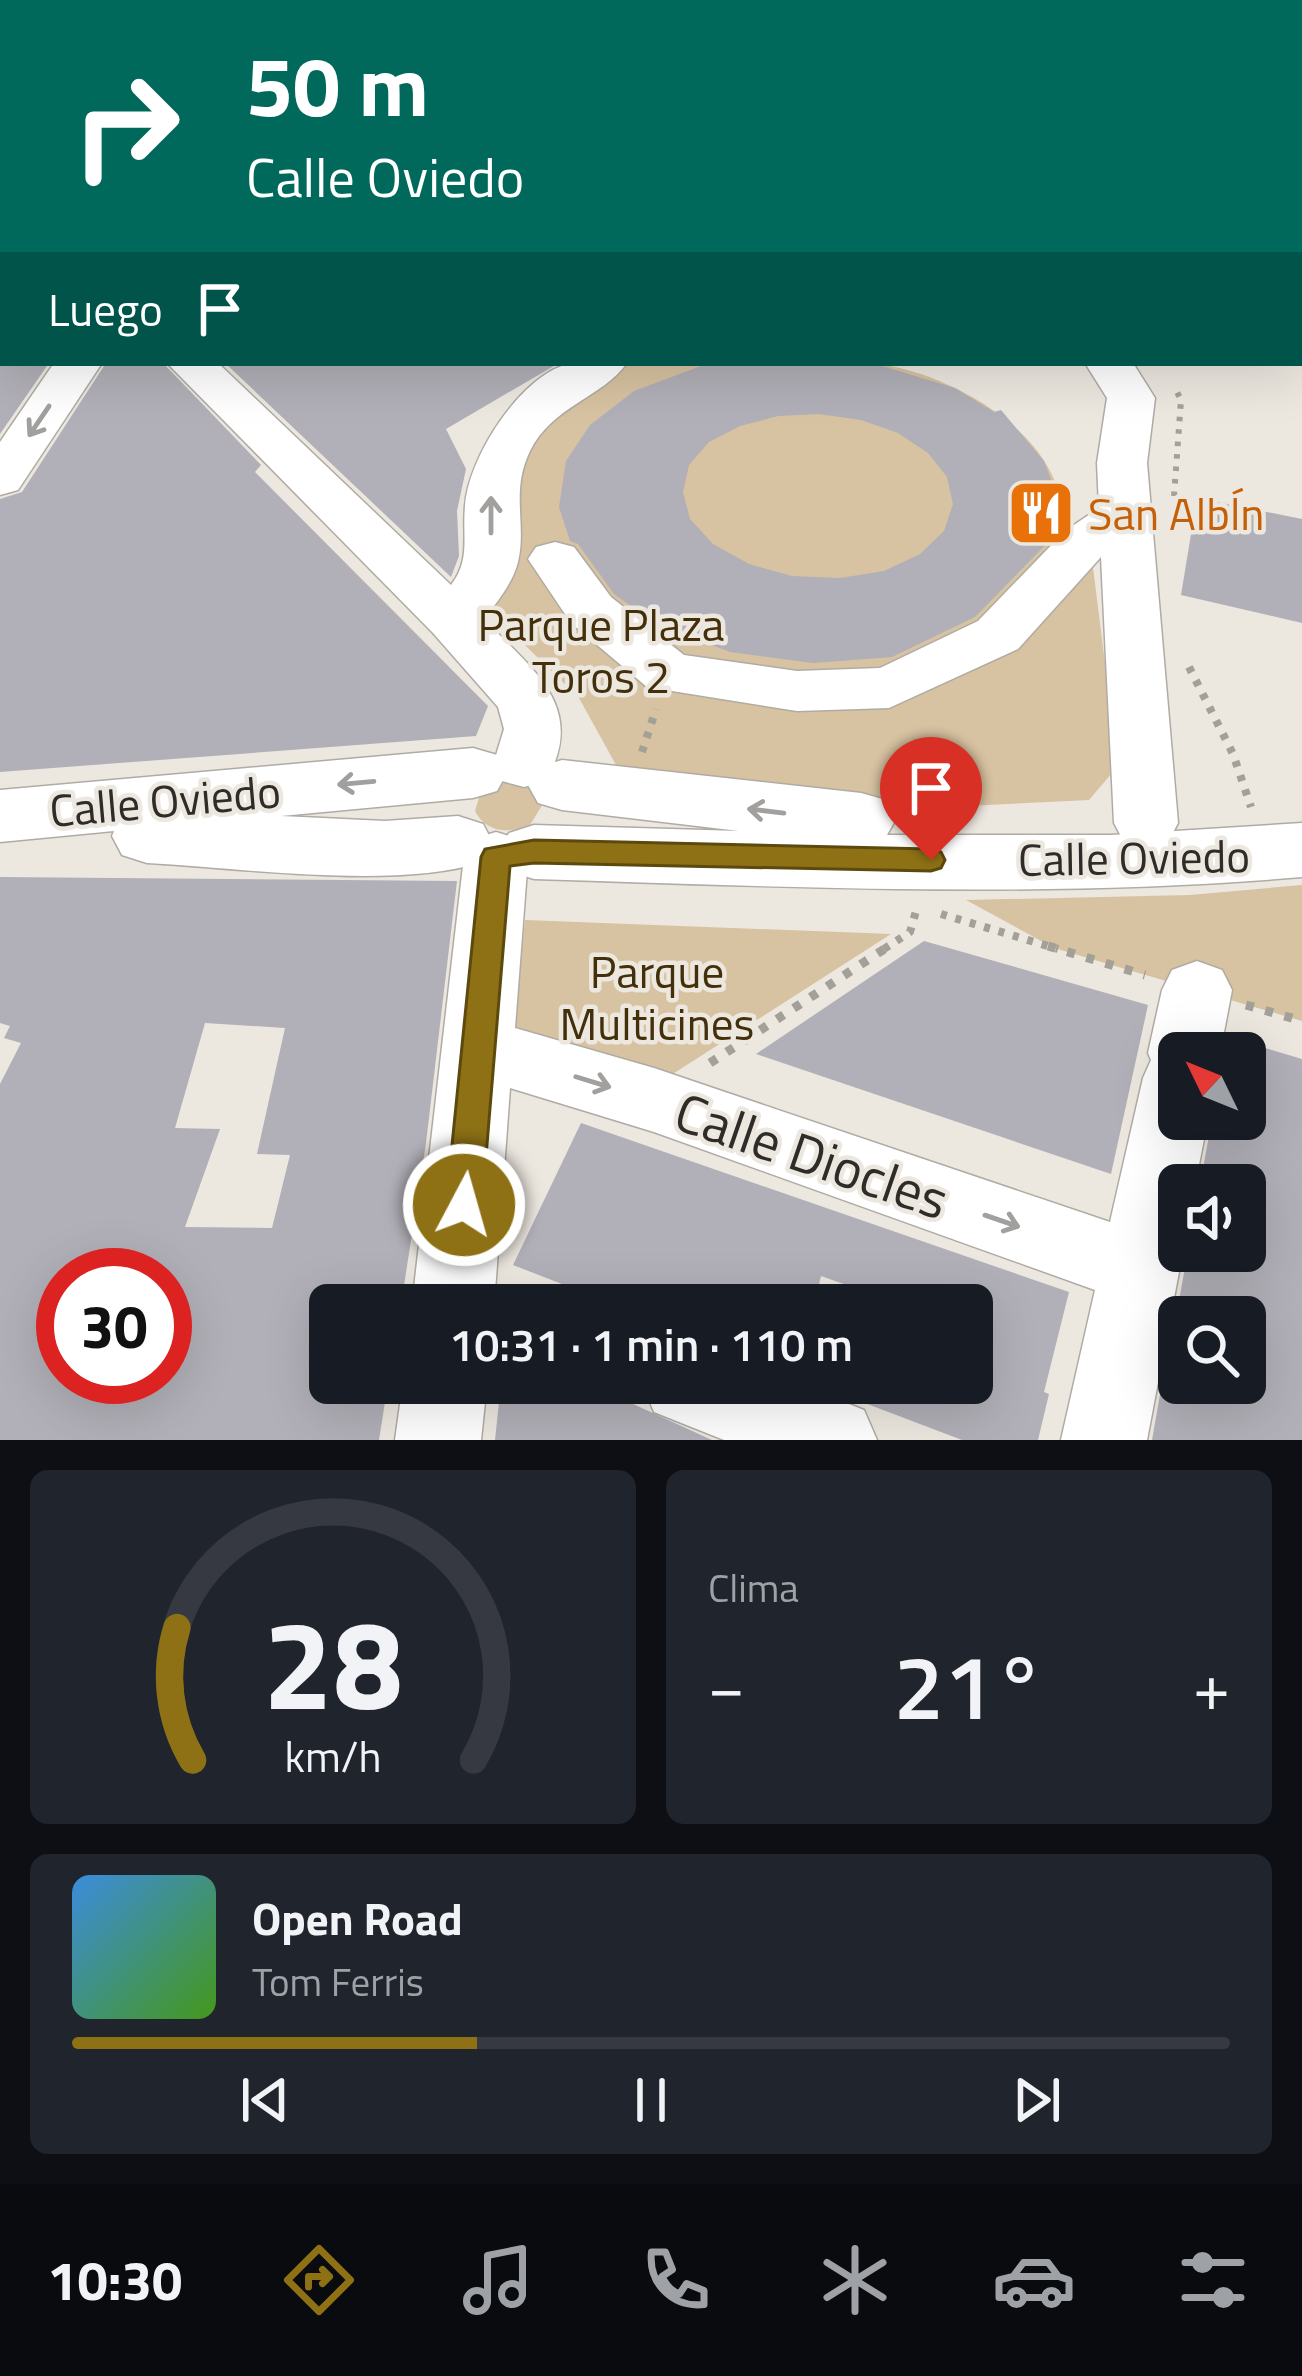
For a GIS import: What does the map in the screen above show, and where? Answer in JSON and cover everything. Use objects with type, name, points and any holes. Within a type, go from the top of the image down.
[{"type":"main road","name":"Calle Oviedo","points":[[0,816],[520,774],[814,817],[1014,828],[1146,824],[1286,828]]},
{"type":"main road","points":[[520,774],[570,814],[551,842],[496,850],[447,829],[444,814],[457,784],[520,774]]},
{"type":"main road","name":"Calle Oviedo","points":[[0,829],[385,848],[838,860],[1162,860],[1286,828]]},
{"type":"street","points":[[0,479],[76,366]]},
{"type":"street","points":[[194,366],[453,620],[526,700],[534,729],[520,774]]},
{"type":"street","points":[[453,620],[492,560],[490,505],[497,458],[551,396],[598,366]]},
{"type":"street","points":[[1111,366],[1131,398],[1122,464],[1149,509],[1146,824]]},
{"type":"street","points":[[555,559],[591,610],[668,673],[797,692],[889,688],[998,635],[1084,543],[1149,509]]},
{"type":"street","points":[[463,1284],[496,850]]},
{"type":"street","name":"Calle Diocles","points":[[481,1049],[654,1100],[1140,1269]]},
{"type":"street","points":[[1104,1440],[1166,1140]]},
{"type":"street","points":[[438,1440],[442,1404]]},
{"type":"street","points":[[739,1404],[834,1440]]},
{"type":"path","points":[[1149,509],[1181,400],[1170,376]]},
{"type":"path","points":[[1183,656],[1233,754],[1286,828]]},
{"type":"path","points":[[894,907],[917,907],[1191,1022],[1302,1021]]},
{"type":"path","points":[[654,1100],[910,932],[917,907]]},
{"type":"green space","name":"Parque Plaza Toros 2","points":[[622,366],[887,366],[963,392],[992,409],[1039,453],[1054,479],[1061,507],[1056,553],[1091,552],[1118,766],[1089,800],[946,807],[626,783],[579,698],[490,611],[504,509],[535,426]]},
{"type":"green space","points":[[507,780],[528,783],[544,802],[530,825],[499,830],[485,824],[475,811],[480,794]]},
{"type":"green space","points":[[1302,885],[1302,1021],[1054,948],[966,900],[1190,895]]},
{"type":"green space","name":"Parque Multicines","points":[[525,920],[891,934],[668,1077],[514,1026]]},
{"type":"building","points":[[0,366],[47,366],[0,434]]},
{"type":"building","points":[[104,366],[166,366],[261,465],[255,472],[488,706],[476,736],[0,772],[0,499],[22,492]]},
{"type":"building","points":[[228,366],[554,366],[446,429],[466,469],[457,511],[459,556],[451,577]]},
{"type":"building","points":[[701,366],[882,366],[955,388],[994,412],[1001,410],[1044,461],[1061,506],[1058,532],[975,617],[892,657],[813,663],[730,652],[655,624],[614,594],[578,544],[570,541],[559,507],[566,461],[590,425],[634,391]],"holes":[[[819,414],[861,420],[898,433],[928,453],[947,477],[953,504],[944,531],[920,554],[884,571],[840,578],[792,576],[749,564],[713,544],[690,519],[683,492],[689,465],[709,442],[740,426],[778,416]]]},
{"type":"building","points":[[1197,498],[1302,519],[1302,623],[1181,595]]},
{"type":"building","points":[[0,877],[457,881],[404,1284],[309,1284],[309,1404],[385,1404],[379,1440],[0,1440],[0,1084],[21,1043],[4,1038],[10,1026],[0,1023]],"holes":[[[205,1023],[285,1028],[257,1154],[290,1155],[272,1228],[185,1227],[220,1129],[175,1128]]]},
{"type":"building","points":[[924,941],[1148,1005],[1111,1174],[756,1054]]},
{"type":"building","points":[[1266,1048],[1302,1059],[1302,1440],[1152,1440],[1158,1404],[1266,1404],[1266,1296],[1180,1296],[1184,1272],[1266,1272],[1266,1164],[1204,1164],[1208,1140],[1266,1140]]},
{"type":"building","points":[[581,1123],[1069,1292],[1044,1392],[1049,1394],[1038,1440],[962,1440],[867,1404],[993,1404],[993,1284],[844,1284],[821,1276],[819,1284],[562,1284],[513,1265]]},
{"type":"building","points":[[499,1404],[633,1404],[712,1440],[495,1440]]},
{"type":"place","name":"San Albĺn","points":[[1041,513]]},
{"type":"route","points":[[464,1205],[496,857],[534,851],[931,860]]}]
